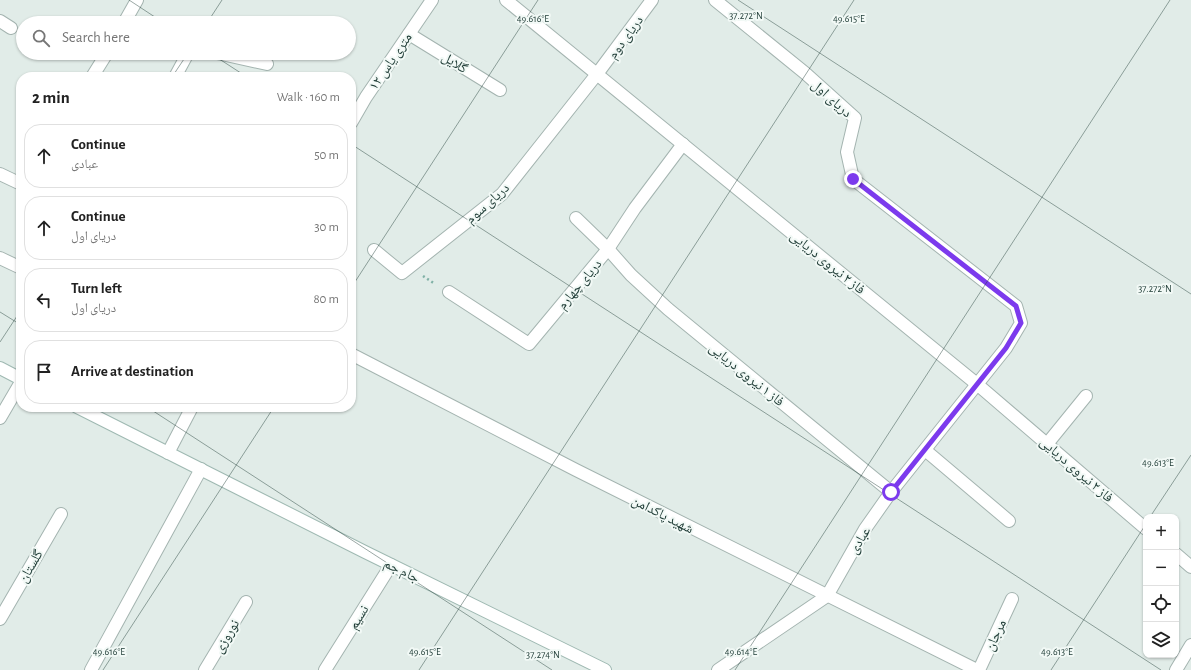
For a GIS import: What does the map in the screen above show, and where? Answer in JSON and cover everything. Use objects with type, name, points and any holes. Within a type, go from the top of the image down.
[{"type":"street","points":[[128,16],[137,0]]},
{"type":"street","name":"۱۲ متری یاس","points":[[356,114],[366,97],[432,0]]},
{"type":"street","name":"فاز ۲ نیروی دریایی","points":[[506,0],[978,385],[1143,525]]},
{"type":"street","name":"دریای دوم","points":[[597,74],[652,0]]},
{"type":"street","name":"دریای اول","points":[[715,0],[805,74],[855,118],[847,152],[853,179],[1016,306],[1021,323],[1006,348],[978,385]]},
{"type":"street","points":[[0,21],[11,28]]},
{"type":"street","name":"گلایل","points":[[409,34],[500,90]]},
{"type":"street","points":[[95,72],[103,60]]},
{"type":"street","points":[[178,72],[184,60]]},
{"type":"street","points":[[249,60],[267,64]]},
{"type":"street","name":"دریای سوم","points":[[408,268],[502,194],[597,74]]},
{"type":"street","name":"دریای چهارم","points":[[449,292],[529,344],[608,249],[635,208],[683,144]]},
{"type":"street","points":[[0,174],[16,181]]},
{"type":"street","name":"فاز ۱ نیروی دریایی","points":[[576,218],[608,249],[631,275],[668,309],[891,492]]},
{"type":"street","points":[[374,250],[402,273],[408,268]]},
{"type":"street","points":[[0,258],[16,266]]},
{"type":"street","name":"شهید پاکدامن","points":[[356,357],[576,470],[978,670]]},
{"type":"street","points":[[0,368],[16,376]]},
{"type":"street","name":"عبادی","points":[[718,670],[827,596],[865,529],[891,492],[978,385]]},
{"type":"street","points":[[0,418],[16,391]]},
{"type":"street","points":[[1047,444],[1086,396]]},
{"type":"street","name":"جام جم","points":[[87,412],[604,670]]},
{"type":"street","points":[[168,453],[189,412]]},
{"type":"street","points":[[925,450],[1009,521]]},
{"type":"street","points":[[91,670],[201,469]]},
{"type":"street","name":"گلستان","points":[[0,618],[61,514]]},
{"type":"street","points":[[1179,557],[1191,567]]},
{"type":"street","name":"نسیم","points":[[325,670],[391,565]]},
{"type":"street","name":"مرجان","points":[[978,670],[1012,599]]},
{"type":"street","name":"نوروزی","points":[[205,670],[246,602]]},
{"type":"street","points":[[1176,670],[1191,645]]},
{"type":"path","points":[[408,268],[449,292]]},
{"type":"route","points":[[853,179],[1016,306],[1021,323],[1006,348],[978,385],[891,492]]}]
